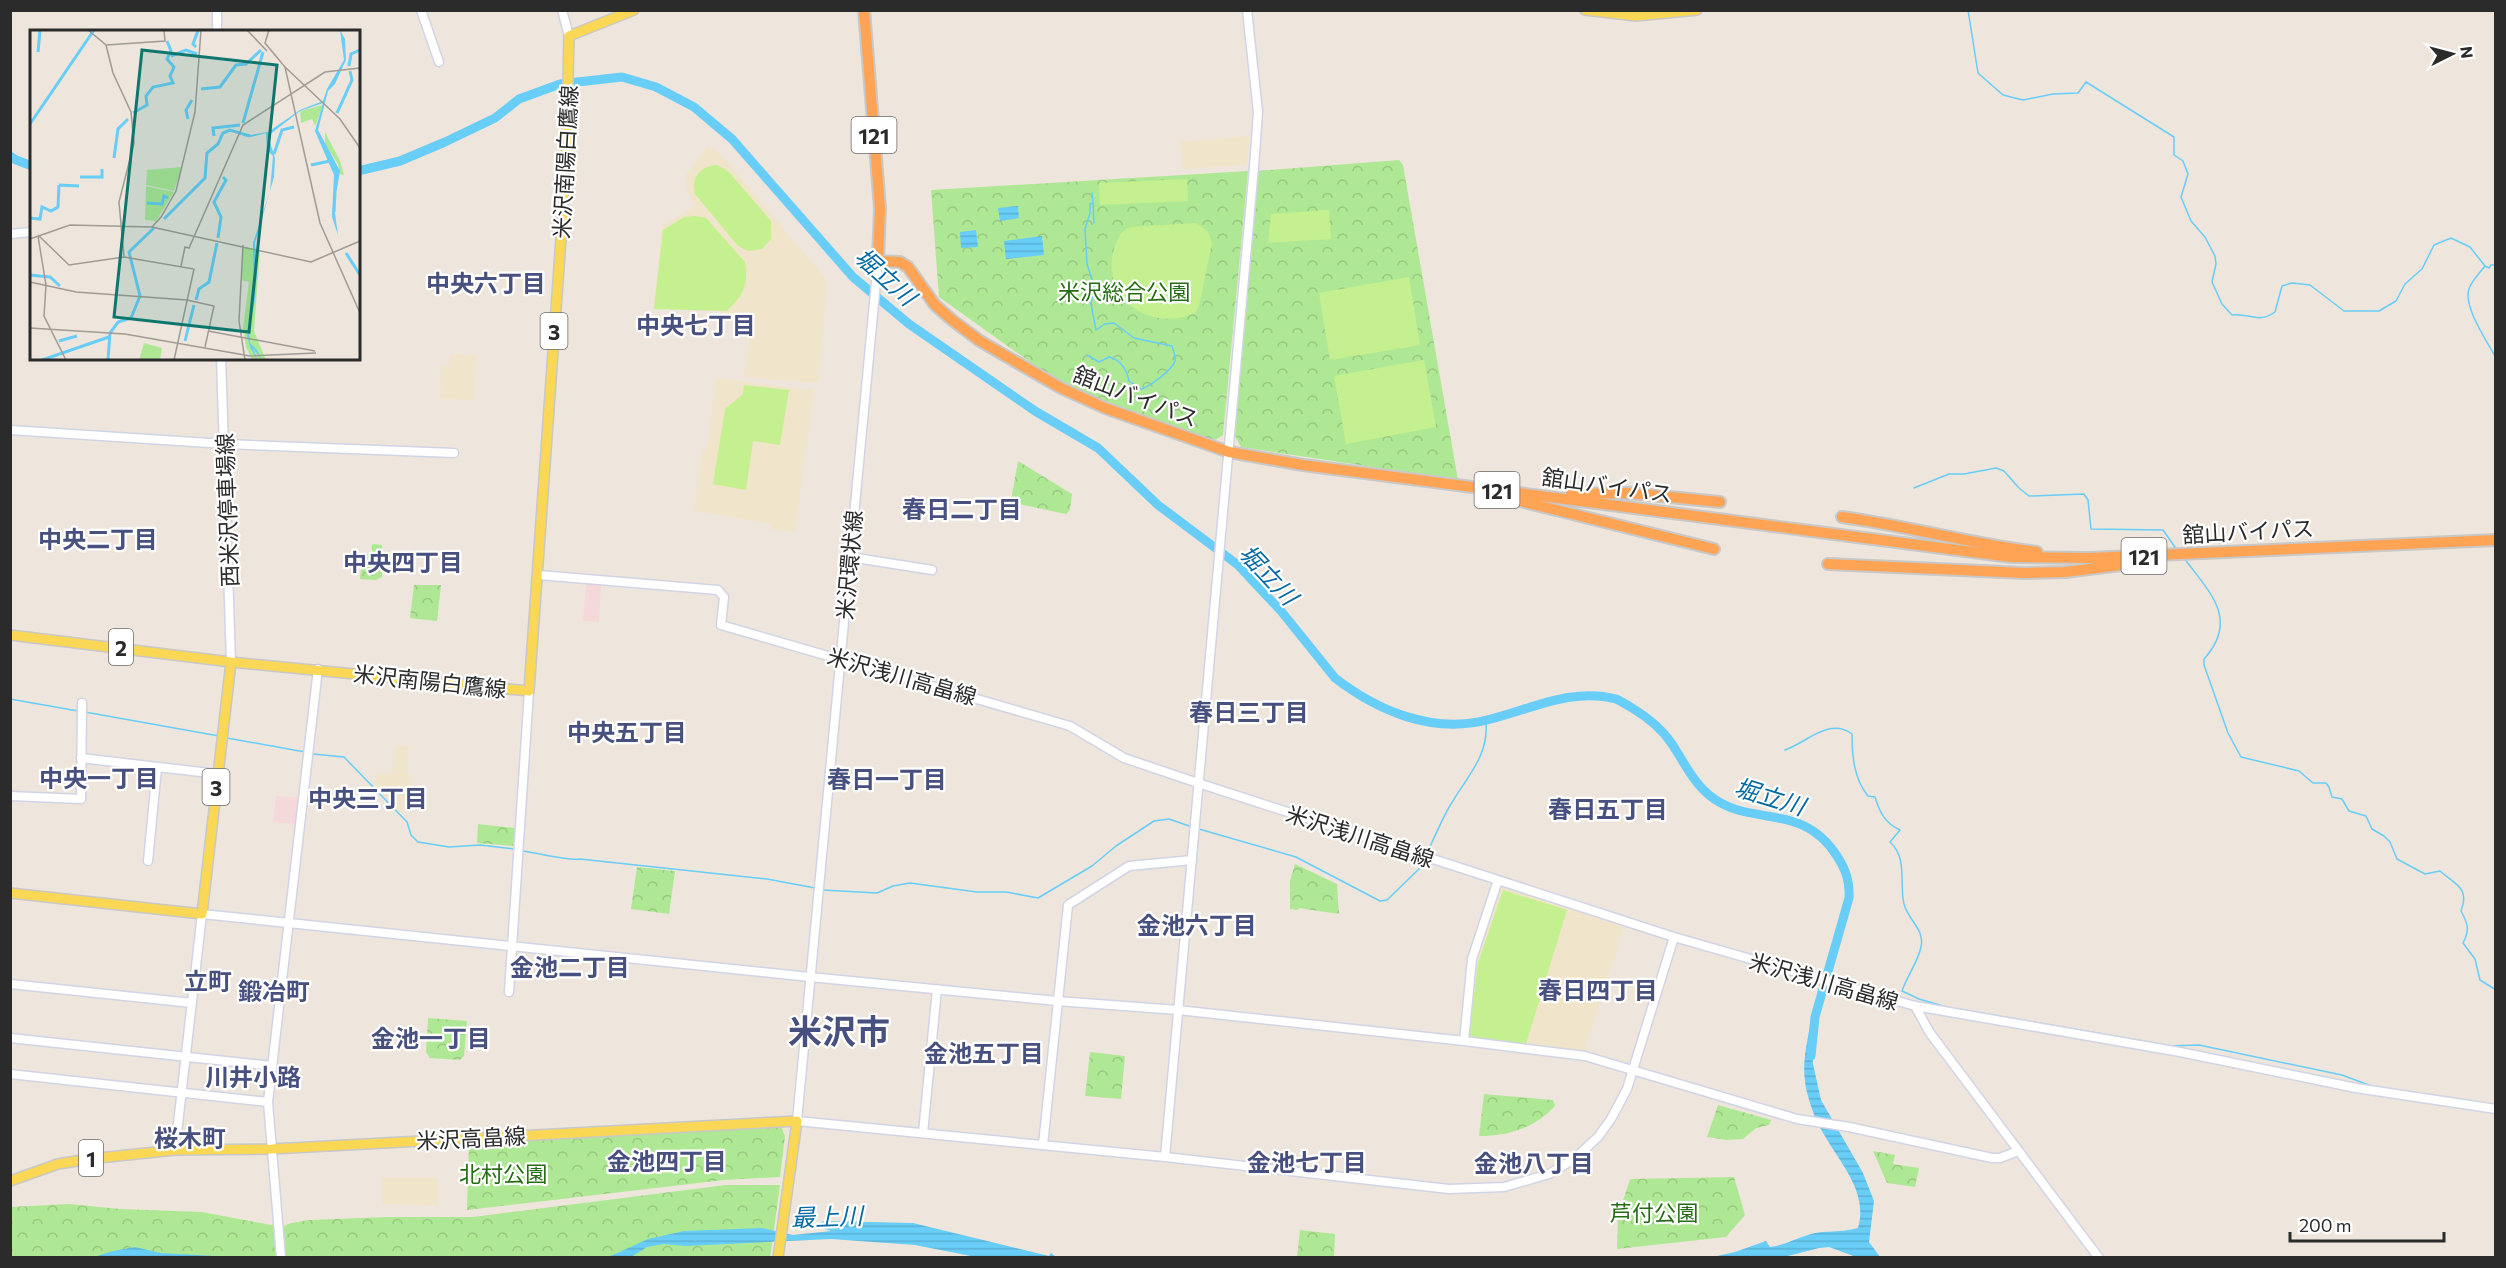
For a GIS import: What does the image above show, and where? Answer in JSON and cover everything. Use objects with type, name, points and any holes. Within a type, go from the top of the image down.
[{"type":"highway","name":"121","points":[[864,10],[880,208],[878,261]]},
{"type":"highway","name":"舘山バイパス","points":[[878,261],[900,262],[908,267],[935,305],[952,320],[980,341],[1061,388],[1105,408],[1229,452],[1303,465],[2011,557],[2069,558],[2155,555],[2496,540]]},
{"type":"highway","points":[[1492,489],[1587,494],[1629,493],[1720,502]]},
{"type":"highway","points":[[1492,489],[1524,502],[1714,549]]},
{"type":"highway","points":[[1842,517],[1885,523],[1966,542],[2018,550],[2155,555]]},
{"type":"highway","points":[[1828,564],[2042,573],[2231,551]]},
{"type":"main road","points":[[569,36],[634,10]]},
{"type":"main road","points":[[1585,10],[1636,16],[1697,10]]},
{"type":"main road","name":"米沢南陽白鷹線","points":[[231,662],[529,691],[539,575],[569,87],[569,36]]},
{"type":"main road","name":"2","points":[[10,635],[231,662]]},
{"type":"main road","name":"3","points":[[202,914],[231,662]]},
{"type":"main road","points":[[10,893],[202,914]]},
{"type":"main road","points":[[778,1257],[797,1121]]},
{"type":"main road","name":"米沢高畠線","points":[[10,1181],[68,1162],[174,1150],[272,1149],[797,1121]]},
{"type":"street","points":[[217,10],[217,30]]},
{"type":"street","points":[[422,10],[439,62]]},
{"type":"street","points":[[562,10],[569,36]]},
{"type":"street","points":[[1165,1156],[1229,452],[1257,112],[1247,10]]},
{"type":"street","points":[[10,234],[30,232]]},
{"type":"street","name":"米沢環状線","points":[[797,1121],[878,261]]},
{"type":"street","name":"西米沢停車場線","points":[[221,360],[231,662]]},
{"type":"street","points":[[10,430],[225,444],[454,453]]},
{"type":"street","points":[[850,557],[932,570]]},
{"type":"street","name":"米沢浅川高畠線","points":[[539,575],[718,590],[724,597],[721,625],[1070,726],[1124,758],[1198,783],[1674,937],[1915,1006],[1930,1033],[2098,1257]]},
{"type":"street","points":[[281,1257],[268,1102],[318,669]]},
{"type":"street","points":[[509,992],[529,691]]},
{"type":"street","points":[[10,796],[81,799],[82,703]]},
{"type":"street","points":[[81,758],[218,774]]},
{"type":"street","points":[[148,861],[157,768]]},
{"type":"street","points":[[1043,1145],[1067,909],[1072,901],[1129,866],[1192,860]]},
{"type":"street","points":[[1464,1041],[1472,959],[1498,880]]},
{"type":"street","points":[[174,1150],[202,914],[512,944],[810,977],[1057,1001],[1178,1010],[1585,1056],[1797,1119],[1849,1127],[1992,1158],[2000,1158],[2018,1151]]},
{"type":"street","points":[[797,1121],[1165,1156],[1449,1189],[1504,1187],[1549,1174],[1574,1159],[1598,1137],[1611,1119],[1621,1103],[1633,1069],[1674,937]]},
{"type":"street","points":[[10,984],[192,1004]]},
{"type":"street","points":[[923,1133],[937,989]]},
{"type":"street","points":[[1915,1006],[2180,1052],[2356,1088],[2496,1110]]},
{"type":"street","points":[[10,1038],[272,1066]]},
{"type":"street","points":[[10,1074],[268,1102]]},
{"type":"shaded area","points":[[1249,136],[1247,165],[1183,169],[1180,142]]},
{"type":"shaded area","points":[[708,145],[725,159],[827,280],[819,381],[815,383],[744,377],[749,341],[719,311],[653,309],[662,226],[694,207],[687,190],[685,176]]},
{"type":"shaded area","points":[[450,354],[476,355],[475,400],[440,399],[441,366],[450,366]]},
{"type":"shaded area","points":[[716,378],[814,390],[795,532],[770,529],[770,524],[694,511],[702,449],[707,449]]},
{"type":"shaded area","points":[[586,583],[601,584],[599,622],[583,621]]},
{"type":"shaded area","points":[[396,745],[409,746],[406,774],[412,775],[410,805],[405,805],[401,813],[375,786],[377,773],[392,774]]},
{"type":"shaded area","points":[[276,796],[298,798],[295,824],[273,822]]},
{"type":"shaded area","points":[[1504,886],[1620,923],[1623,929],[1585,1051],[1580,1053],[1471,1040],[1467,1036],[1475,962],[1499,888]]},
{"type":"shaded area","points":[[382,1177],[438,1177],[438,1206],[382,1204]]},
{"type":"green space","name":"米沢総合公園","points":[[1399,160],[1403,165],[1458,480],[1241,447],[1235,436],[1256,171]]},
{"type":"green space","points":[[717,165],[728,171],[771,221],[771,239],[762,249],[748,251],[738,246],[695,194],[694,183],[698,174],[706,168]]},
{"type":"green space","name":"米沢総合公園","points":[[1248,171],[1223,435],[1215,440],[1138,416],[1065,387],[939,297],[931,190]]},
{"type":"green space","points":[[1187,179],[1188,201],[1100,205],[1099,183]]},
{"type":"green space","points":[[1329,210],[1331,239],[1268,243],[1271,214]]},
{"type":"green space","points":[[684,217],[706,218],[745,262],[744,289],[727,311],[654,309],[663,230]]},
{"type":"green space","points":[[1196,223],[1208,232],[1212,243],[1199,306],[1195,313],[1178,318],[1162,318],[1146,315],[1133,307],[1122,296],[1115,283],[1112,267],[1114,249],[1119,236],[1130,227]]},
{"type":"green space","points":[[1409,277],[1420,345],[1330,360],[1319,293]]},
{"type":"green space","points":[[1424,360],[1436,427],[1346,444],[1334,376]]},
{"type":"green space","points":[[744,385],[789,390],[780,445],[753,441],[746,490],[713,484],[725,409],[743,394]]},
{"type":"green space","points":[[1018,461],[1072,494],[1070,510],[1066,514],[1013,503],[1011,500]]},
{"type":"green space","points":[[372,544],[382,545],[382,577],[376,580],[360,579],[361,569],[366,568],[367,554],[372,554]]},
{"type":"green space","points":[[414,585],[441,585],[437,621],[410,618]]},
{"type":"green space","points":[[478,824],[515,828],[513,846],[477,843]]},
{"type":"green space","points":[[1295,864],[1337,884],[1339,914],[1299,908],[1298,910],[1290,909],[1290,881]]},
{"type":"green space","points":[[637,867],[675,871],[669,914],[631,909]]},
{"type":"green space","points":[[1503,890],[1567,910],[1526,1044],[1473,1038],[1469,1034],[1478,963]]},
{"type":"green space","points":[[428,1018],[467,1021],[464,1056],[460,1060],[430,1058],[426,1052]]},
{"type":"green space","points":[[1090,1052],[1125,1056],[1121,1099],[1085,1096]]},
{"type":"green space","points":[[1484,1094],[1553,1100],[1555,1106],[1539,1120],[1520,1129],[1479,1136]]},
{"type":"green space","points":[[1718,1105],[1771,1120],[1769,1125],[1756,1128],[1743,1139],[1727,1140],[1707,1137]]},
{"type":"green space","name":"北村公園","points":[[780,1124],[785,1136],[780,1177],[724,1180],[467,1210],[469,1143]]},
{"type":"green space","points":[[1873,1151],[1895,1155],[1893,1164],[1919,1168],[1915,1187],[1887,1183]]},
{"type":"green space","name":"芦付公園","points":[[1734,1177],[1745,1215],[1726,1237],[1617,1249],[1618,1216],[1630,1179]]},
{"type":"green space","points":[[726,1185],[780,1185],[770,1258],[11,1257],[10,1207],[69,1204],[120,1209],[202,1212],[282,1227],[310,1220],[473,1217]]},
{"type":"green space","points":[[1300,1230],[1335,1234],[1334,1257],[1297,1257]]},
{"type":"water","points":[[1018,206],[1019,218],[1000,221],[998,208]]},
{"type":"water","points":[[976,230],[978,247],[961,248],[960,232]]},
{"type":"water","points":[[1042,236],[1044,255],[1006,259],[1004,241]]},
{"type":"water","points":[[1810,1027],[1813,1064],[1821,1100],[1863,1173],[1874,1201],[1869,1242],[1880,1257],[1856,1257],[1829,1247],[1784,1257],[1708,1258],[1735,1252],[1766,1241],[1770,1247],[1811,1234],[1858,1228],[1860,1214],[1856,1189],[1818,1123],[1806,1087],[1804,1062]]},
{"type":"water","points":[[824,1221],[913,1223],[1049,1256],[1051,1253],[1056,1257],[976,1257],[915,1245],[831,1239],[685,1246],[664,1244],[647,1247],[631,1257],[602,1258],[648,1239],[684,1231],[762,1228],[793,1235],[831,1231],[814,1225]]},
{"type":"water","points":[[135,1247],[161,1253],[233,1257],[94,1257]]},
{"type":"waterway","points":[[1968,10],[1978,73],[2003,95],[2023,100],[2053,94],[2078,93],[2086,82],[2174,137],[2174,155],[2183,161],[2188,174],[2181,197],[2191,221],[2205,237],[2215,256],[2216,264],[2212,282],[2222,304],[2232,315],[2259,318],[2275,312],[2282,286],[2292,283],[2310,285],[2344,311],[2379,311],[2396,301],[2405,284],[2422,269],[2434,245],[2451,238],[2470,247],[2485,266]]},
{"type":"waterway","name":"堀立川","points":[[360,171],[400,161],[445,142],[495,118],[519,99],[560,84],[622,77],[656,87],[694,107],[732,139],[853,277],[909,324],[1035,411],[1098,448],[1158,505],[1238,565],[1281,611],[1335,678],[1352,690],[1406,717],[1446,724],[1466,724],[1487,720],[1566,698],[1599,696],[1616,699],[1643,715],[1659,728],[1693,778],[1709,795],[1741,811],[1791,821],[1808,828],[1823,839],[1843,866],[1848,881],[1849,898],[1815,1017],[1811,1056]]},
{"type":"waterway","name":"堀立川","points":[[10,156],[30,165]]},
{"type":"waterway","points":[[1087,355],[1099,362],[1109,357],[1116,360],[1125,369],[1129,381],[1141,389],[1165,373],[1175,361],[1172,346],[1134,338],[1114,323],[1105,324],[1096,330],[1091,304],[1094,286],[1087,264],[1085,229],[1090,204],[1093,203],[1092,193]]},
{"type":"waterway","points":[[1093,203],[1094,223]]},
{"type":"waterway","points":[[2496,265],[2491,265],[2489,268],[2485,266],[2472,283],[2468,296],[2469,305],[2477,324],[2496,358]]},
{"type":"waterway","points":[[1914,488],[1949,474],[1964,474],[1996,468],[2004,471],[2029,496],[2084,494],[2088,500],[2091,529],[2163,530],[2177,550]]},
{"type":"waterway","points":[[2184,558],[2203,582],[2217,606],[2220,631],[2215,645],[2204,659],[2204,665],[2228,733],[2241,757],[2299,771],[2313,783],[2326,783],[2332,797],[2342,799],[2349,811],[2366,816],[2372,829],[2390,842],[2397,859],[2425,874],[2440,871],[2456,884],[2464,897],[2461,911],[2467,923],[2467,934],[2463,943],[2475,959],[2480,980],[2496,990]]},
{"type":"waterway","points":[[10,699],[78,711]]},
{"type":"waterway","points":[[85,712],[219,736]]},
{"type":"waterway","points":[[1426,854],[1447,810],[1481,755],[1486,721]]},
{"type":"waterway","points":[[1785,750],[1826,730],[1835,728],[1852,734],[1853,759],[1863,789],[1868,796],[1875,797],[1887,821],[1900,830],[1890,842],[1896,848],[1901,863],[1904,904],[1921,935],[1920,953],[1902,991],[1919,999],[1950,1008]]},
{"type":"waterway","points":[[227,738],[305,752]]},
{"type":"waterway","points":[[313,754],[344,757],[407,822],[411,835],[418,842],[449,847],[480,845],[515,849]]},
{"type":"waterway","points":[[822,890],[877,893],[893,886],[910,883],[977,892],[1006,892],[1038,898],[1092,866],[1116,846],[1154,821],[1169,819],[1192,827]]},
{"type":"waterway","points":[[1199,829],[1296,857],[1380,901],[1387,900],[1421,867],[1424,859]]},
{"type":"waterway","points":[[523,851],[568,859],[767,879],[815,888]]},
{"type":"waterway","points":[[1958,1009],[2160,1044]]},
{"type":"waterway","points":[[2168,1046],[2199,1045],[2342,1075],[2374,1087]]},
{"type":"district","name":"中央六丁目","points":[[486,282]]},
{"type":"district","name":"中央七丁目","points":[[696,324]]},
{"type":"district","name":"春日二丁目","points":[[962,508]]},
{"type":"district","name":"中央二丁目","points":[[98,538]]},
{"type":"district","name":"中央四丁目","points":[[403,561]]},
{"type":"district","name":"春日三丁目","points":[[1249,711]]},
{"type":"district","name":"中央五丁目","points":[[627,731]]},
{"type":"district","name":"中央一丁目","points":[[99,777]]},
{"type":"district","name":"春日一丁目","points":[[887,778]]},
{"type":"district","name":"中央三丁目","points":[[368,797]]},
{"type":"district","name":"春日五丁目","points":[[1608,808]]},
{"type":"district","name":"金池六丁目","points":[[1197,924]]},
{"type":"district","name":"金池二丁目","points":[[570,966]]},
{"type":"district","name":"立町","points":[[208,980]]},
{"type":"district","name":"春日四丁目","points":[[1598,989]]},
{"type":"district","name":"鍛冶町","points":[[274,990]]},
{"type":"district","name":"米沢市","points":[[839,1030]]},
{"type":"district","name":"金池一丁目","points":[[431,1037]]},
{"type":"district","name":"金池五丁目","points":[[984,1052]]},
{"type":"district","name":"川井小路","points":[[253,1076]]},
{"type":"district","name":"桜木町","points":[[190,1137]]},
{"type":"district","name":"金池四丁目","points":[[667,1160]]},
{"type":"district","name":"金池七丁目","points":[[1307,1161]]},
{"type":"district","name":"金池八丁目","points":[[1534,1162]]},
{"type":"water label","name":"最上川","points":[[827,1216]]}]
